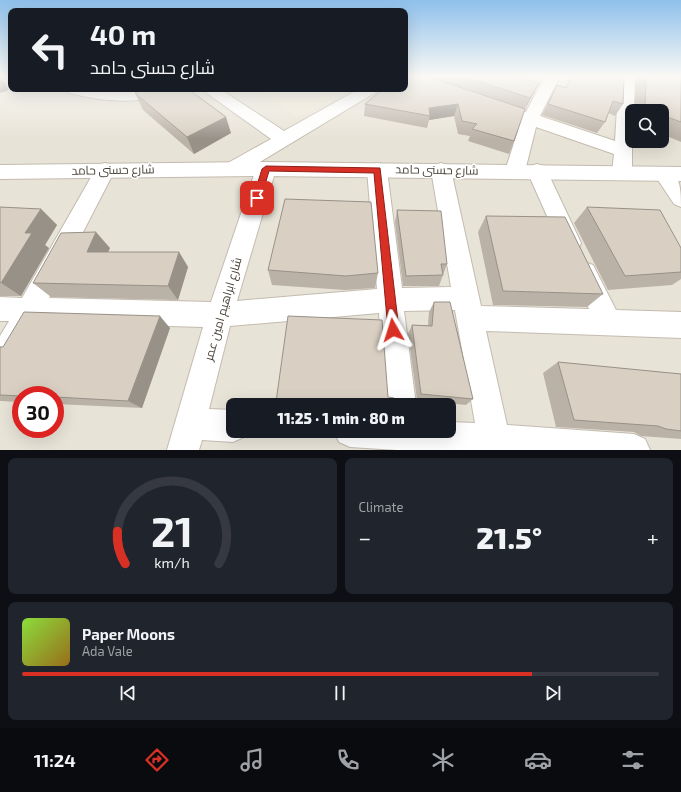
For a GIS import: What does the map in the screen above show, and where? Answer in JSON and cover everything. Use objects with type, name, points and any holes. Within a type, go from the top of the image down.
[{"type":"street","points":[[221,97],[283,139]]},
{"type":"street","points":[[233,169],[356,97]]},
{"type":"street","points":[[541,97],[530,119],[526,171],[608,322]]},
{"type":"street","points":[[622,173],[626,97]]},
{"type":"street","points":[[479,101],[622,150]]},
{"type":"street","name":"شارع حسنى حامد","points":[[0,172],[266,169],[526,171],[672,174]]},
{"type":"street","name":"شارع ابراهيم امين عمر","points":[[187,437],[220,315],[266,169]]},
{"type":"street","points":[[0,364],[105,170]]},
{"type":"street","points":[[377,170],[400,398]]},
{"type":"street","points":[[441,170],[494,445]]},
{"type":"street","points":[[672,174],[681,199]]},
{"type":"street","points":[[0,309],[220,315],[390,300],[608,322],[681,325]]},
{"type":"street","points":[[187,437],[226,428]]},
{"type":"street","points":[[456,436],[494,445],[634,450]]},
{"type":"shaded area","points":[[0,97],[681,97],[681,450],[0,450]]},
{"type":"shaded area","points":[[264,97],[339,97],[298,117]]},
{"type":"building","points":[[140,97],[199,97],[226,117],[187,137]]},
{"type":"building","points":[[373,97],[489,97],[525,109],[514,141],[472,129],[477,124],[462,121],[458,104],[429,108],[430,116],[365,104]]},
{"type":"building","points":[[551,97],[623,97],[623,104],[613,101],[605,122],[548,104]]},
{"type":"building","points":[[645,97],[681,97],[681,122],[669,118],[669,104],[645,104]]},
{"type":"building","points":[[285,199],[371,202],[378,273],[346,276],[268,270]]},
{"type":"building","points":[[0,207],[41,209],[25,233],[32,233],[1,283],[0,282]]},
{"type":"building","points":[[587,207],[660,210],[681,248],[681,272],[625,276]]},
{"type":"building","points":[[397,210],[441,211],[447,264],[441,264],[443,275],[406,276]]},
{"type":"building","points":[[486,216],[565,217],[603,294],[503,291]]},
{"type":"building","points":[[96,232],[87,252],[179,252],[168,286],[33,283],[61,233]]},
{"type":"building","points":[[434,302],[450,302],[473,399],[421,394],[412,325],[432,326]]},
{"type":"building","points":[[24,312],[160,316],[128,401],[64,397],[64,386],[12,386],[12,396],[0,395],[0,347],[3,347]]},
{"type":"building","points":[[288,316],[382,320],[388,397],[394,398],[277,398]]},
{"type":"building","points":[[558,362],[681,374],[681,431],[666,429],[658,426],[574,420]]},
{"type":"route","points":[[257,198],[266,169],[377,170],[393,330]]}]
